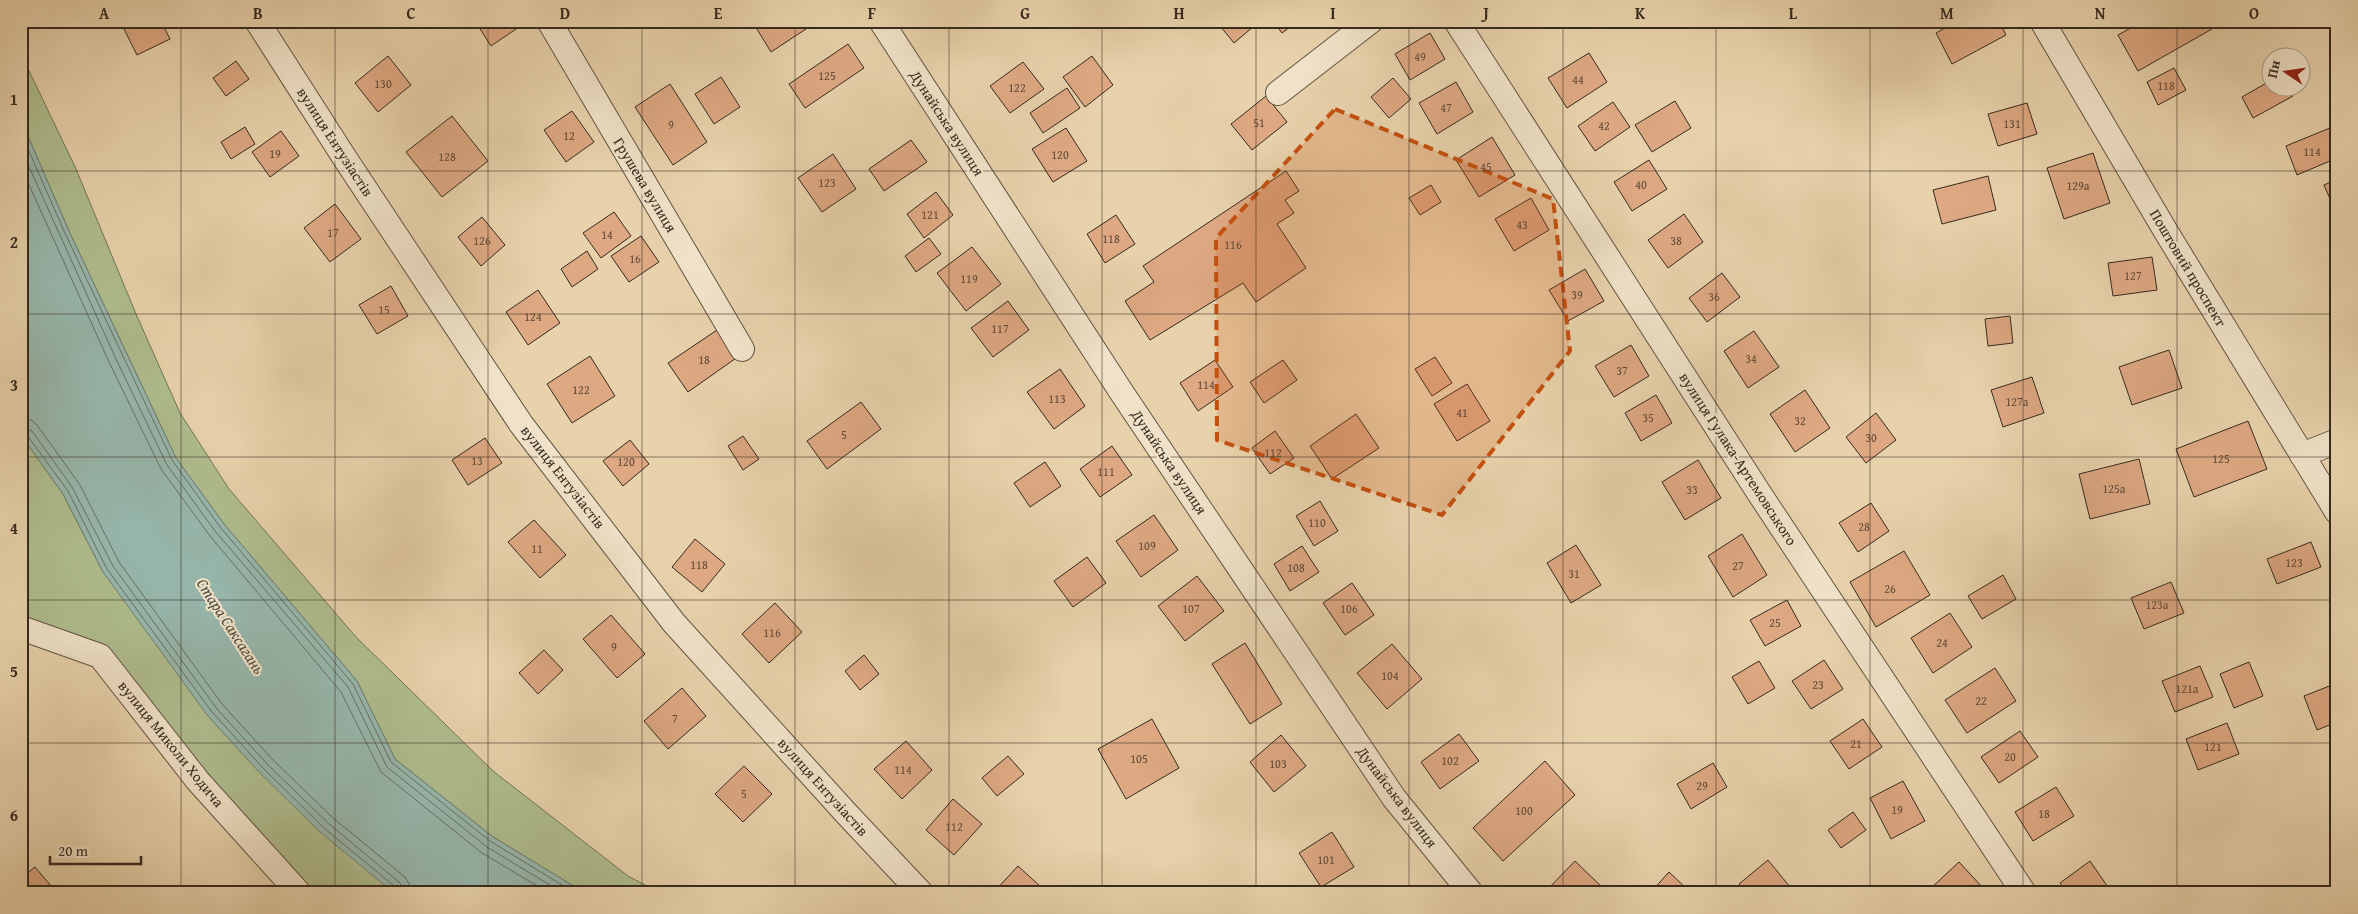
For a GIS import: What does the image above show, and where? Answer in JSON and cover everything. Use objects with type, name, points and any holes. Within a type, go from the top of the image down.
[{"type":"street","name":"вулиця Ентузіастів","points":[[258,21],[346,160],[521,424],[674,622],[845,812],[921,893]]},
{"type":"street","name":"Грушева вулиця","points":[[548,21],[742,350]]},
{"type":"street","name":"Дунайська вулиця","points":[[881,21],[1122,393],[1388,790],[1471,893]]},
{"type":"street","points":[[1278,93],[1371,21]]},
{"type":"street","name":"вулиця Гулака-Артемовського","points":[[1456,21],[1759,493],[2024,893]]},
{"type":"street","name":"Поштовий проспект","points":[[2042,21],[2170,239],[2337,512]]},
{"type":"street","points":[[2302,455],[2337,441]]},
{"type":"street","name":"вулиця Миколи Ходича","points":[[21,628],[100,656],[198,781],[299,893]]},
{"type":"highlighted area","points":[[1335,109],[1553,199],[1570,351],[1442,515],[1217,440],[1216,238]]},
{"type":"green space","points":[[21,54],[76,169],[136,314],[180,413],[229,489],[356,637],[493,771],[628,876],[660,893],[585,893],[493,837],[395,759],[357,681],[224,524],[176,458],[68,229],[21,120]]},
{"type":"green space","points":[[21,435],[63,494],[103,572],[394,893],[299,893],[100,656],[21,628]]},
{"type":"water","name":"Стара Саксагань","points":[[21,120],[68,229],[176,458],[224,524],[357,681],[395,759],[493,837],[585,893],[394,893],[320,832],[260,773],[208,716],[103,572],[63,494],[21,435]]},
{"type":"building","points":[[120,21],[161,21],[170,39],[137,55]]},
{"type":"building","points":[[317,21],[333,21],[323,29]]},
{"type":"building","points":[[475,21],[519,21],[522,25],[491,46]]},
{"type":"building","points":[[752,21],[806,21],[809,27],[771,52]]},
{"type":"building","points":[[1216,21],[1260,21],[1234,43]]},
{"type":"building","points":[[1273,21],[1298,21],[1282,33]]},
{"type":"building","points":[[1957,21],[1999,21],[2006,35],[1952,64],[1936,33]]},
{"type":"building","points":[[2143,21],[2208,21],[2212,29],[2138,71],[2118,35]]},
{"type":"building","points":[[1430,33],[1445,59],[1410,80],[1395,54]]},
{"type":"building","points":[[848,44],[864,68],[805,108],[789,84]]},
{"type":"building","points":[[1589,53],[1607,82],[1567,108],[1548,78]]},
{"type":"building","points":[[388,56],[411,85],[378,112],[355,83]]},
{"type":"building","points":[[1092,56],[1113,85],[1085,107],[1063,77]]},
{"type":"building","points":[[236,61],[249,79],[226,96],[213,78]]},
{"type":"building","points":[[1023,62],[1044,89],[1010,113],[990,86]]},
{"type":"building","points":[[2174,68],[2186,90],[2158,105],[2147,82]]},
{"type":"building","points":[[721,77],[740,107],[714,124],[695,94]]},
{"type":"building","points":[[1393,78],[1411,99],[1389,118],[1371,97]]},
{"type":"building","points":[[1456,82],[1473,112],[1437,134],[1419,103]]},
{"type":"building","points":[[670,84],[707,142],[673,165],[635,107]]},
{"type":"building","points":[[2260,87],[2260,98],[2289,98],[2253,118],[2242,97]]},
{"type":"building","points":[[1067,88],[1080,108],[1043,133],[1030,113]]},
{"type":"building","points":[[1266,96],[1287,122],[1252,150],[1231,124]]},
{"type":"building","points":[[1675,101],[1691,128],[1652,152],[1635,125]]},
{"type":"building","points":[[1613,102],[1630,127],[1595,151],[1578,126]]},
{"type":"building","points":[[2027,103],[2037,134],[1998,146],[1988,114]]},
{"type":"building","points":[[572,111],[594,142],[566,162],[544,130]]},
{"type":"building","points":[[452,116],[488,161],[442,197],[406,152]]},
{"type":"building","points":[[245,127],[255,144],[231,159],[221,142]]},
{"type":"building","points":[[1066,128],[1087,161],[1053,182],[1032,149]]},
{"type":"building","points":[[2330,128],[2337,145],[2337,158],[2297,175],[2286,146]]},
{"type":"building","points":[[281,131],[299,156],[270,177],[252,152]]},
{"type":"building","points":[[1492,137],[1515,175],[1479,197],[1456,160]]},
{"type":"building","points":[[911,140],[927,162],[884,191],[869,169]]},
{"type":"building","points":[[2093,153],[2110,203],[2064,219],[2047,168]]},
{"type":"building","points":[[833,154],[856,189],[822,212],[798,178]]},
{"type":"building","points":[[1649,160],[1667,189],[1632,211],[1614,182]]},
{"type":"building","points":[[1286,171],[1299,191],[1285,200],[1294,213],[1277,224],[1306,268],[1256,302],[1243,283],[1150,340],[1125,301],[1154,282],[1143,266]]},
{"type":"building","points":[[1988,176],[1996,210],[1942,224],[1933,190]]},
{"type":"building","points":[[2337,179],[2337,207],[2334,208],[2324,185]]},
{"type":"building","points":[[1431,185],[1441,202],[1420,215],[1409,198]]},
{"type":"building","points":[[936,192],[953,215],[924,238],[907,214]]},
{"type":"building","points":[[1531,198],[1549,230],[1514,251],[1495,219]]},
{"type":"building","points":[[335,204],[361,239],[330,262],[304,228]]},
{"type":"building","points":[[614,212],[631,236],[601,258],[583,233]]},
{"type":"building","points":[[1684,214],[1703,242],[1668,268],[1648,240]]},
{"type":"building","points":[[1116,215],[1135,244],[1105,263],[1087,234]]},
{"type":"building","points":[[482,217],[505,245],[481,266],[458,237]]},
{"type":"building","points":[[641,236],[659,262],[629,282],[611,256]]},
{"type":"building","points":[[929,238],[941,254],[916,272],[905,256]]},
{"type":"building","points":[[972,247],[1001,284],[966,311],[937,273]]},
{"type":"building","points":[[587,251],[598,269],[572,287],[561,269]]},
{"type":"building","points":[[2152,257],[2157,290],[2113,296],[2108,263]]},
{"type":"building","points":[[1585,269],[1604,301],[1568,321],[1549,290]]},
{"type":"building","points":[[1722,273],[1740,297],[1707,322],[1689,298]]},
{"type":"building","points":[[391,286],[408,316],[377,334],[359,305]]},
{"type":"building","points":[[538,290],[560,323],[528,345],[506,312]]},
{"type":"building","points":[[1008,301],[1029,330],[993,357],[971,328]]},
{"type":"building","points":[[2010,316],[2013,343],[1988,346],[1985,319]]},
{"type":"building","points":[[720,328],[739,356],[688,392],[668,363]]},
{"type":"building","points":[[1754,331],[1779,367],[1748,388],[1724,351]]},
{"type":"building","points":[[1631,345],[1649,376],[1614,397],[1595,366]]},
{"type":"building","points":[[2169,350],[2182,388],[2132,405],[2119,367]]},
{"type":"building","points":[[590,356],[615,396],[572,423],[547,384]]},
{"type":"building","points":[[1435,357],[1452,383],[1432,396],[1415,369]]},
{"type":"building","points":[[1215,360],[1233,387],[1198,411],[1180,383]]},
{"type":"building","points":[[1283,360],[1297,380],[1264,403],[1250,382]]},
{"type":"building","points":[[1060,369],[1085,406],[1054,429],[1027,392]]},
{"type":"building","points":[[2032,377],[2044,413],[2003,427],[1991,390]]},
{"type":"building","points":[[1467,384],[1490,421],[1457,441],[1434,404]]},
{"type":"building","points":[[1805,390],[1830,428],[1795,452],[1770,414]]},
{"type":"building","points":[[1656,395],[1672,423],[1641,441],[1625,413]]},
{"type":"building","points":[[861,402],[881,429],[827,469],[807,441]]},
{"type":"building","points":[[1876,413],[1896,440],[1866,463],[1846,437]]},
{"type":"building","points":[[1356,414],[1379,448],[1332,479],[1310,446]]},
{"type":"building","points":[[2248,421],[2267,469],[2194,497],[2176,449]]},
{"type":"building","points":[[1275,431],[1294,458],[1270,474],[1252,448]]},
{"type":"building","points":[[743,436],[759,459],[743,470],[728,446]]},
{"type":"building","points":[[485,438],[502,463],[468,485],[452,460]]},
{"type":"building","points":[[630,440],[649,464],[623,486],[603,461]]},
{"type":"building","points":[[1112,446],[1132,475],[1100,497],[1080,469]]},
{"type":"building","points":[[2139,459],[2150,504],[2090,519],[2079,474]]},
{"type":"building","points":[[1698,460],[1721,498],[1685,520],[1662,482]]},
{"type":"building","points":[[1045,462],[1061,486],[1030,507],[1014,483]]},
{"type":"building","points":[[1320,501],[1338,531],[1314,546],[1296,516]]},
{"type":"building","points":[[1871,503],[1889,531],[1858,552],[1839,523]]},
{"type":"building","points":[[1154,515],[1178,550],[1141,577],[1116,541]]},
{"type":"building","points":[[534,520],[566,555],[540,578],[508,542]]},
{"type":"building","points":[[1742,534],[1767,575],[1733,597],[1708,556]]},
{"type":"building","points":[[695,539],[725,564],[702,592],[672,567]]},
{"type":"building","points":[[2311,542],[2321,567],[2277,584],[2267,559]]},
{"type":"building","points":[[1576,545],[1601,585],[1571,603],[1547,563]]},
{"type":"building","points":[[1302,546],[1319,572],[1290,591],[1274,564]]},
{"type":"building","points":[[1904,551],[1930,595],[1876,627],[1850,582]]},
{"type":"building","points":[[1087,557],[1106,583],[1073,607],[1054,581]]},
{"type":"building","points":[[2003,575],[2016,599],[1982,619],[1968,596]]},
{"type":"building","points":[[1197,576],[1224,611],[1185,641],[1158,606]]},
{"type":"building","points":[[2171,582],[2184,613],[2144,629],[2131,598]]},
{"type":"building","points":[[1352,583],[1374,615],[1345,635],[1323,603]]},
{"type":"building","points":[[1787,600],[1801,626],[1765,646],[1750,620]]},
{"type":"building","points":[[775,603],[802,632],[769,663],[742,634]]},
{"type":"building","points":[[1950,613],[1972,647],[1933,673],[1911,638]]},
{"type":"building","points":[[611,615],[645,654],[617,678],[583,639]]},
{"type":"building","points":[[1245,643],[1282,704],[1250,724],[1212,664]]},
{"type":"building","points":[[1392,644],[1422,679],[1387,709],[1357,673]]},
{"type":"building","points":[[544,650],[563,670],[538,694],[519,673]]},
{"type":"building","points":[[864,655],[879,674],[860,690],[845,671]]},
{"type":"building","points":[[1824,660],[1843,689],[1811,709],[1792,681]]},
{"type":"building","points":[[1759,661],[1775,688],[1748,704],[1732,677]]},
{"type":"building","points":[[2249,662],[2263,696],[2234,708],[2220,674]]},
{"type":"building","points":[[2200,666],[2213,697],[2175,712],[2162,681]]},
{"type":"building","points":[[1995,668],[2016,701],[1967,733],[1945,700]]},
{"type":"building","points":[[2337,683],[2337,722],[2317,730],[2304,696]]},
{"type":"building","points":[[682,688],[706,716],[668,749],[644,721]]},
{"type":"building","points":[[1152,719],[1179,768],[1126,799],[1098,749]]},
{"type":"building","points":[[1863,719],[1882,747],[1849,769],[1830,741]]},
{"type":"building","points":[[2227,723],[2239,754],[2198,770],[2186,739]]},
{"type":"building","points":[[2020,731],[2038,757],[1999,783],[1981,757]]},
{"type":"building","points":[[1459,734],[1479,761],[1440,789],[1421,762]]},
{"type":"building","points":[[1281,735],[1306,766],[1274,792],[1250,762]]},
{"type":"building","points":[[906,741],[932,770],[902,799],[874,769]]},
{"type":"building","points":[[1008,756],[1024,774],[997,796],[982,778]]},
{"type":"building","points":[[1545,761],[1575,795],[1503,861],[1473,828]]},
{"type":"building","points":[[1713,763],[1727,787],[1691,809],[1677,784]]},
{"type":"building","points":[[744,766],[772,794],[743,822],[715,794]]},
{"type":"building","points":[[1903,781],[1925,821],[1891,839],[1870,798]]},
{"type":"building","points":[[2056,787],[2074,816],[2033,841],[2015,812]]},
{"type":"building","points":[[953,799],[982,824],[954,855],[926,830]]},
{"type":"building","points":[[1853,812],[1866,830],[1841,848],[1828,830]]},
{"type":"building","points":[[1332,832],[1354,867],[1321,887],[1299,853]]},
{"type":"building","points":[[1768,860],[1790,887],[1783,893],[1746,893],[1739,884]]},
{"type":"building","points":[[1575,861],[1607,892],[1544,893]]},
{"type":"building","points":[[2090,861],[2112,893],[2067,893],[2060,883]]},
{"type":"building","points":[[1959,862],[1983,888],[1978,893],[1932,893],[1929,890]]},
{"type":"building","points":[[1018,866],[1041,887],[1036,893],[993,893]]},
{"type":"building","points":[[35,867],[57,893],[21,893],[21,878]]},
{"type":"building","points":[[1669,872],[1687,889],[1684,893],[1650,893]]}]
